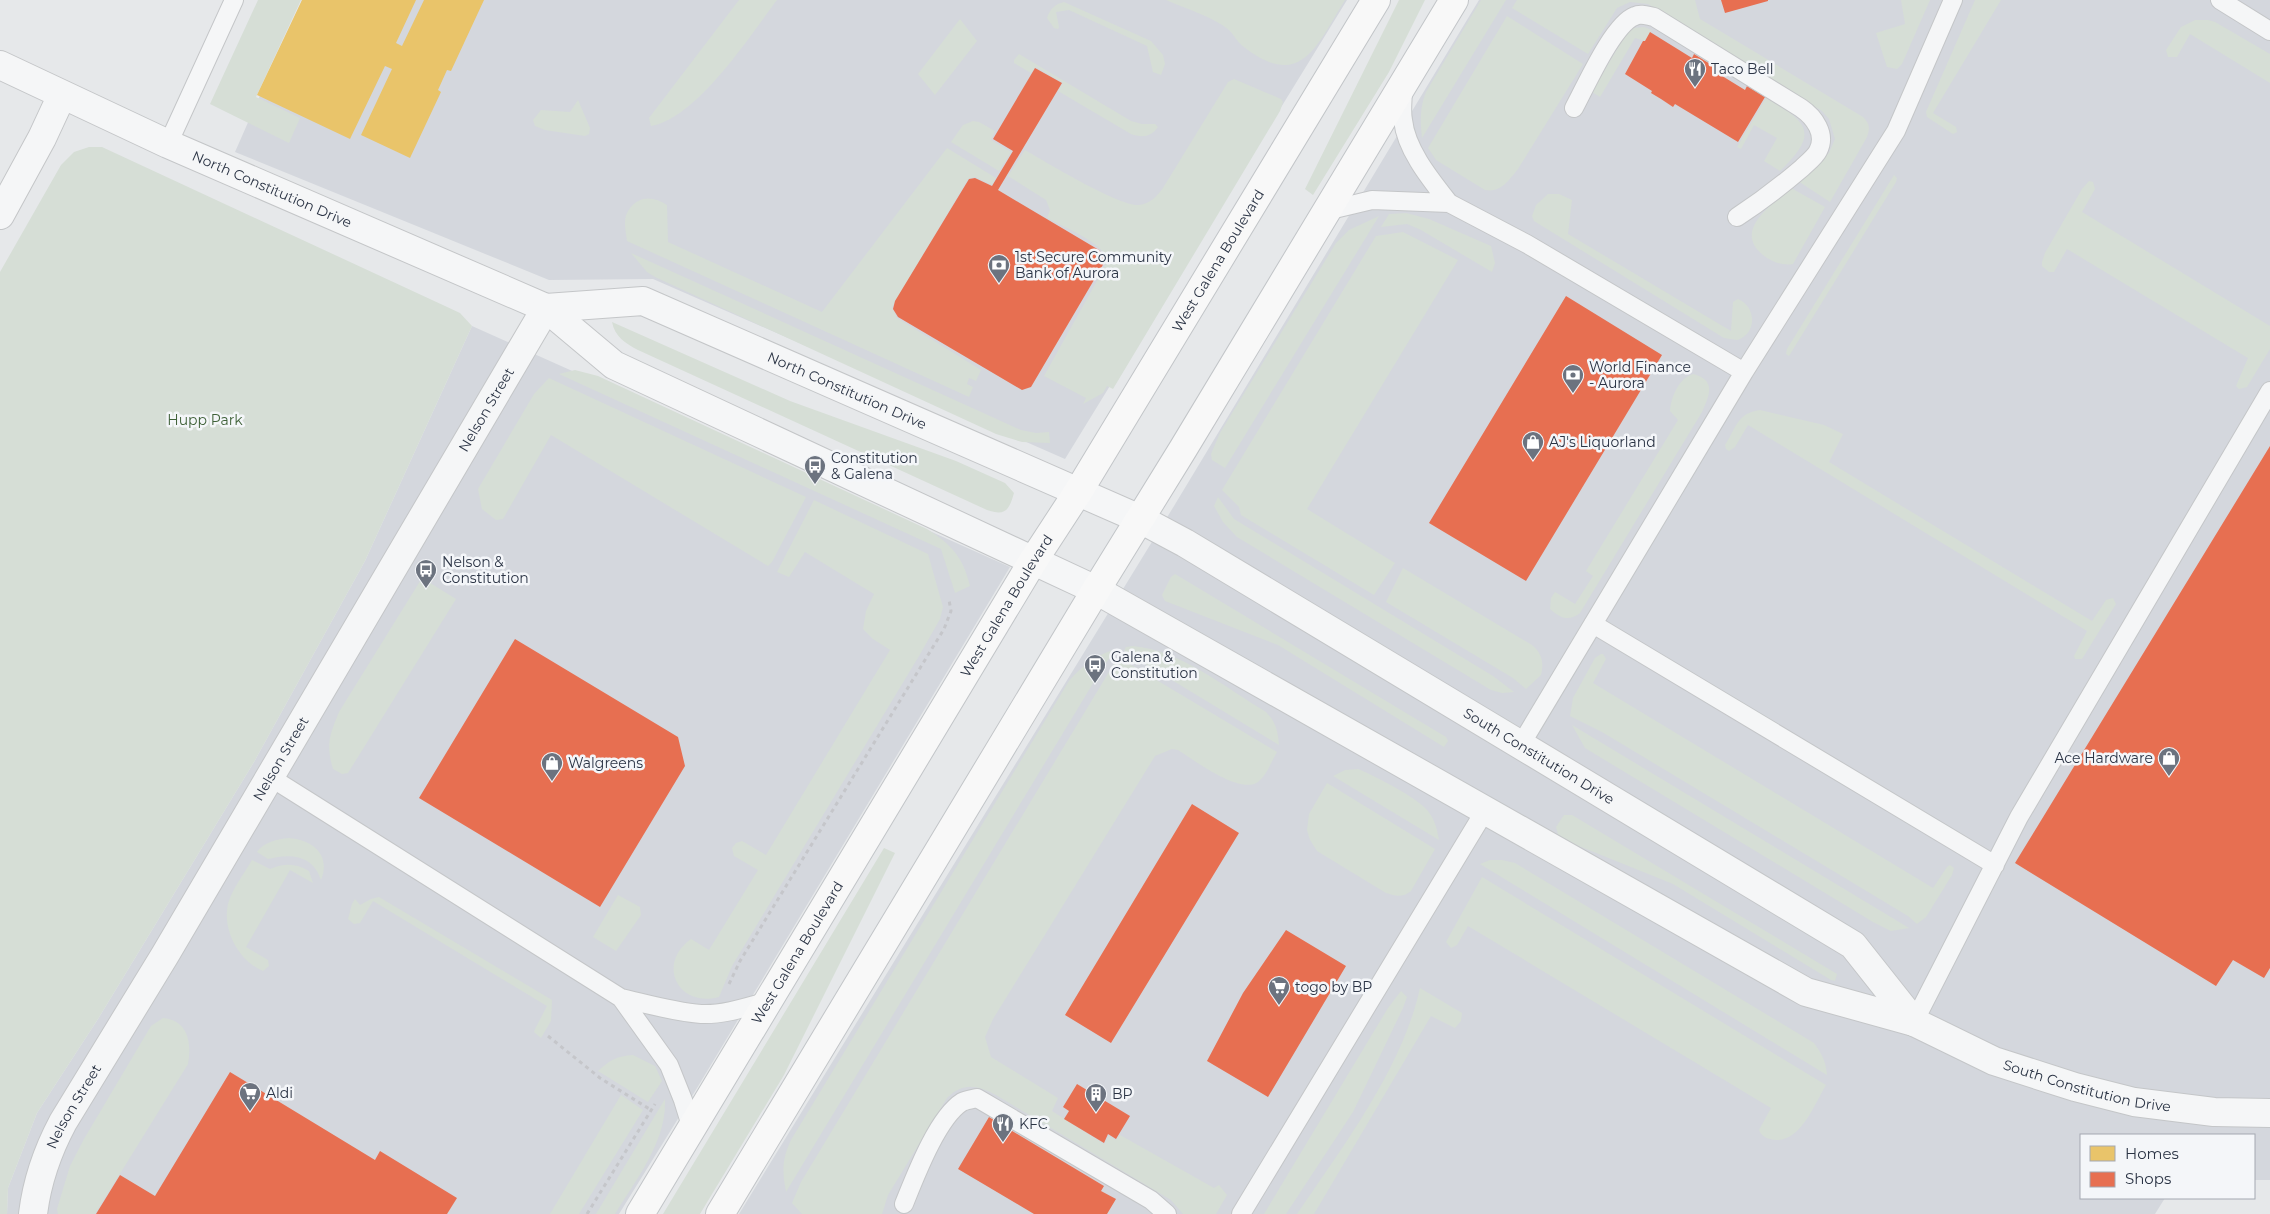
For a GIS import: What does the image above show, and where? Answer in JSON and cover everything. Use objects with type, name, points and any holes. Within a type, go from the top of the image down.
[{"type":"main road","name":"West Galena Boulevard","points":[[640,1214],[1033,562],[1078,492],[1376,0]]},
{"type":"main road","points":[[720,1214],[1454,0]]},
{"type":"street","name":"North Constitution Drive","points":[[0,65],[168,144],[546,308],[614,365],[1096,590]]},
{"type":"street","points":[[0,215],[42,138],[62,95]]},
{"type":"street","name":"North Constitution Drive","points":[[546,308],[643,301],[1140,519]]},
{"type":"street","name":"Nelson Street","points":[[33,1214],[39,1180],[50,1146],[546,308]]},
{"type":"street","name":"South Constitution Drive","points":[[1140,519],[1185,543],[1852,944],[1914,1022]]},
{"type":"street","name":"South Constitution Drive","points":[[1096,590],[1486,809],[1806,992],[1914,1022],[1994,1061],[2075,1088],[2134,1102],[2214,1112],[2270,1113]]},
{"type":"lane","points":[[168,144],[234,0]]},
{"type":"lane","points":[[1520,746],[1744,372],[1896,131],[1953,0]]},
{"type":"lane","points":[[2220,0],[2270,31]]},
{"type":"lane","points":[[1574,108],[1615,32],[1635,15],[1644,15],[1654,17],[1801,108],[1813,117],[1818,128],[1821,140],[1818,151],[1770,196],[1737,217]]},
{"type":"lane","points":[[1403,85],[1402,122],[1408,140],[1418,160],[1449,203]]},
{"type":"lane","points":[[1326,211],[1372,200],[1449,203],[1527,244],[1744,372]]},
{"type":"lane","points":[[1914,1022],[2019,817],[2270,391]]},
{"type":"lane","points":[[1593,624],[1995,864]]},
{"type":"lane","points":[[270,777],[621,998],[671,1010],[702,1014],[734,1011],[769,1001]]},
{"type":"lane","points":[[1241,1214],[1486,809]]},
{"type":"lane","points":[[621,998],[669,1065],[692,1129]]},
{"type":"lane","points":[[904,1204],[926,1152],[948,1117],[962,1102],[977,1098],[1152,1200],[1167,1214]]},
{"type":"path","points":[[716,1013],[740,961],[944,629],[950,611],[949,600]]},
{"type":"path","points":[[548,1036],[600,1078],[651,1110]]},
{"type":"path","points":[[587,1214],[651,1110],[674,1078]]},
{"type":"shaded area","points":[[302,0],[1347,0],[1065,459],[653,279],[549,280],[235,152]]},
{"type":"shaded area","points":[[1479,0],[2270,0],[2270,1180],[2255,1180],[2255,1134],[2080,1134],[2080,1199],[2164,1199],[2155,1214],[739,1214],[1174,506]]},
{"type":"shaded area","points":[[472,326],[1010,567],[697,1088],[619,1214],[7,1214],[8,1188],[37,1113],[98,1019],[254,762],[365,561]]},
{"type":"green space","points":[[258,0],[301,0],[256,97],[300,118],[289,143],[210,104]]},
{"type":"green space","points":[[739,0],[777,0],[737,54],[704,92],[686,108],[668,120],[651,126],[649,118]]},
{"type":"green space","points":[[1166,0],[1345,0],[1326,32],[1306,57],[1294,64],[1280,65],[1264,60],[1244,47],[1229,30],[1215,21]]},
{"type":"green space","points":[[1399,0],[1425,0],[1389,72],[1313,195],[1305,189]]},
{"type":"green space","points":[[1481,0],[1506,0],[1422,138],[1421,114],[1426,92]]},
{"type":"green space","points":[[1517,0],[1695,0],[1700,19],[1863,117],[1869,126],[1867,137],[1830,202],[1798,181],[1829,153],[1835,139],[1829,119],[1822,111],[1648,4],[1630,2],[1617,8],[1588,54],[1512,8]]},
{"type":"green space","points":[[1901,0],[1930,0],[1902,64],[1897,69],[1887,67],[1876,33],[1905,24]]},
{"type":"green space","points":[[1975,0],[2001,0],[1933,113],[1956,127],[1957,132],[1953,134],[1927,117],[1926,112]]},
{"type":"green space","points":[[1064,2],[1151,41],[1163,55],[1165,64],[1161,75],[1153,72],[1147,46],[1069,10],[1056,12],[1059,27],[1058,29],[1054,28],[1047,18],[1048,15],[1055,6]]},
{"type":"green space","points":[[1507,16],[1583,64],[1518,169],[1500,188],[1485,190],[1436,160],[1428,148]]},
{"type":"green space","points":[[960,19],[977,41],[935,95],[918,74]]},
{"type":"green space","points":[[2195,20],[2215,22],[2270,54],[2270,83],[2190,34],[2177,57],[2168,57],[2166,50],[2181,27]]},
{"type":"green space","points":[[1644,27],[1652,30],[1645,41],[1635,38],[1600,97],[1592,92],[1627,32],[1634,28]]},
{"type":"green space","points":[[1019,54],[1131,121],[1142,124],[1155,124],[1158,127],[1146,136],[1131,134],[1058,91],[1063,83],[1036,67],[1031,73],[1014,63]]},
{"type":"green space","points":[[1234,79],[1281,99],[1283,102],[1280,111],[1113,389],[1107,386],[1103,393],[1083,404],[1086,398],[1044,376],[1103,270],[1106,257],[1088,239],[1047,218],[1050,210],[1046,200],[1008,176],[1025,150],[1116,199],[1129,204],[1139,205],[1147,203],[1156,197],[1163,188],[1228,82]]},
{"type":"green space","points":[[1766,98],[1792,114],[1804,129],[1801,147],[1780,171],[1764,161],[1777,138],[1754,125],[1741,149],[1737,147]]},
{"type":"green space","points":[[578,100],[590,128],[589,134],[585,136],[545,130],[535,126],[533,120],[541,110],[570,112]]},
{"type":"green space","points":[[973,121],[979,122],[995,131],[991,140],[1011,152],[999,171],[951,142],[963,125]]},
{"type":"green space","name":"Hupp Park","points":[[89,147],[102,147],[460,313],[472,326],[365,561],[254,762],[98,1019],[37,1113],[8,1188],[7,1214],[0,1214],[0,272],[61,165],[74,152]]},
{"type":"green space","points":[[947,148],[996,178],[992,185],[975,177],[968,179],[892,307],[897,318],[981,370],[976,381],[969,378],[967,384],[973,387],[969,397],[627,241],[625,220],[631,207],[640,200],[656,200],[667,205],[668,242],[822,312]]},
{"type":"green space","points":[[1894,175],[1897,178],[1896,182],[1789,356],[1786,354],[1787,349]]},
{"type":"green space","points":[[2089,181],[2093,182],[2095,189],[2082,212],[2270,326],[2270,349],[2247,387],[2239,389],[2236,386],[2248,358],[2067,249],[2054,272],[2049,272],[2042,266],[2045,253],[2082,189]]},
{"type":"green space","points":[[1791,188],[1825,207],[1793,264],[1781,264],[1763,255],[1755,246],[1752,236],[1753,227],[1766,210]]},
{"type":"green space","points":[[1548,194],[1559,194],[1572,200],[1568,234],[1731,331],[1733,302],[1738,299],[1744,303],[1749,308],[1752,320],[1748,332],[1744,337],[1737,340],[1724,338],[1534,221],[1532,216],[1536,205]]},
{"type":"green space","points":[[1406,213],[1429,219],[1491,246],[1495,263],[1492,272],[1421,230],[1407,224],[1381,227],[1389,214]]},
{"type":"green space","points":[[1379,216],[1225,468],[1212,460],[1211,454],[1220,433],[1336,243],[1349,230]]},
{"type":"green space","points":[[1403,232],[1458,260],[1307,509],[1395,563],[1374,595],[1241,515],[1239,507],[1222,490],[1376,236]]},
{"type":"green space","points":[[631,253],[1021,430],[1036,433],[1049,432],[1050,443],[1022,442],[996,434],[655,277],[647,272]]},
{"type":"green space","points":[[612,322],[790,401],[956,461],[1005,483],[1014,493],[1010,504],[1002,512],[987,510],[638,350],[621,339]]},
{"type":"green space","points":[[575,370],[598,376],[927,529],[950,546],[960,559],[970,586],[955,593],[941,549],[559,374]]},
{"type":"green space","points":[[1693,374],[1706,380],[1708,384],[1709,395],[1702,412],[1580,613],[1568,618],[1557,615],[1550,609],[1551,598],[1555,592],[1575,604],[1593,576],[1586,571],[1678,420],[1670,411],[1672,400],[1680,384]]},
{"type":"green space","points":[[549,378],[806,497],[772,562],[768,566],[551,435],[503,519],[496,520],[482,509],[478,489],[534,394]]},
{"type":"green space","points":[[1760,410],[1824,425],[1843,434],[1829,462],[2092,621],[2106,600],[2113,598],[2116,604],[2082,659],[2075,659],[2074,656],[2087,631],[1748,425],[1735,447],[1729,451],[1726,449],[1725,445],[1738,422],[1746,414]]},
{"type":"green space","points":[[1218,497],[1234,519],[1493,676],[1514,692],[1502,693],[1491,690],[1237,537],[1223,522],[1214,506]]},
{"type":"green space","points":[[814,500],[928,554],[943,607],[940,619],[919,656],[732,966],[719,997],[705,999],[692,996],[683,990],[676,981],[674,971],[675,960],[680,949],[691,939],[709,950],[758,870],[734,856],[732,848],[736,843],[742,841],[766,855],[890,650],[873,639],[863,629],[866,611],[874,594],[805,552],[789,577],[777,572]]},
{"type":"green space","points":[[1403,568],[1532,645],[1538,651],[1541,658],[1541,675],[1526,689],[1513,678],[1386,602]]},
{"type":"green space","points":[[1175,574],[1446,737],[1448,741],[1444,747],[1278,645],[1165,601],[1162,595],[1171,577]]},
{"type":"green space","points":[[422,578],[456,599],[348,773],[342,774],[333,769],[329,747],[331,734],[339,712]]},
{"type":"green space","points":[[1133,646],[1151,649],[1185,662],[1266,712],[1276,727],[1279,745],[1124,651],[1126,647]]},
{"type":"green space","points":[[1116,649],[1101,670],[786,1192],[784,1165],[791,1140],[1069,681],[1090,662],[1102,654]]},
{"type":"green space","points":[[1601,654],[1606,659],[1593,683],[1933,888],[1947,867],[1950,865],[1954,868],[1952,875],[1926,917],[1917,924],[1908,916],[1602,732],[1570,716],[1573,698],[1595,658]]},
{"type":"green space","points":[[1118,657],[1277,752],[1264,776],[1258,782],[1250,785],[1240,784],[1217,775],[1178,750],[1172,749],[1155,756],[993,1019],[985,1037],[991,1057],[1058,1098],[1052,1111],[1104,1144],[1109,1136],[1116,1140],[1120,1135],[1214,1188],[1219,1185],[1227,1195],[1216,1214],[1183,1214],[1171,1200],[996,1095],[976,1087],[965,1087],[947,1098],[888,1195],[882,1214],[802,1214],[792,1203],[801,1182]]},
{"type":"green space","points":[[1572,725],[1909,928],[1891,931],[1873,922],[1585,748]]},
{"type":"green space","points":[[1358,769],[1396,788],[1423,806],[1434,821],[1439,840],[1333,776],[1345,770]]},
{"type":"green space","points":[[1327,783],[1435,849],[1411,891],[1399,896],[1386,893],[1317,851],[1310,840],[1307,830],[1309,814]]},
{"type":"green space","points":[[1564,815],[1572,815],[1837,974],[1835,981],[1673,884],[1559,838],[1556,827]]},
{"type":"green space","points":[[289,838],[306,842],[318,850],[324,863],[321,880],[313,865],[307,861],[293,856],[268,859],[257,852],[271,842]]},
{"type":"green space","points":[[884,848],[895,853],[784,1075],[700,1214],[663,1214]]},
{"type":"green space","points":[[252,860],[270,869],[285,865],[299,866],[309,871],[313,883],[290,870],[246,947],[268,960],[269,966],[263,971],[247,960],[234,944],[230,934],[227,914],[228,904],[235,887]]},
{"type":"green space","points":[[1490,860],[1515,863],[1814,1043],[1823,1058],[1827,1075],[1480,864]]},
{"type":"green space","points":[[1482,877],[1826,1085],[1811,1113],[1797,1131],[1789,1137],[1780,1140],[1766,1138],[1759,1130],[1771,1108],[1468,926],[1457,945],[1451,948],[1446,942]]},
{"type":"green space","points":[[618,895],[640,907],[641,915],[616,951],[593,937]]},
{"type":"green space","points":[[379,897],[552,1000],[551,1021],[541,1038],[534,1032],[547,1006],[373,901],[360,923],[354,924],[348,919],[355,899],[360,905]]},
{"type":"green space","points":[[1420,988],[1462,1013],[1461,1021],[1455,1028],[1431,1016],[1314,1214],[1297,1214],[1369,1106],[1385,1077],[1412,1018]]},
{"type":"green space","points":[[1401,991],[1407,997],[1403,1008],[1353,1112],[1286,1214],[1264,1214],[1388,1008]]},
{"type":"green space","points":[[163,1018],[178,1023],[183,1028],[189,1048],[188,1064],[95,1214],[58,1214],[57,1209],[70,1166],[84,1139],[151,1026]]},
{"type":"green space","points":[[633,1055],[655,1066],[662,1081],[648,1102],[598,1071],[614,1059]]},
{"type":"green space","points":[[621,1095],[643,1110],[579,1214],[550,1214]]},
{"type":"green space","points":[[665,1099],[661,1130],[656,1145],[641,1173],[615,1214],[596,1214]]},
{"type":"building: Homes","points":[[302,0],[416,0],[396,43],[402,46],[424,0],[484,0],[451,71],[447,70],[438,90],[441,92],[410,158],[361,135],[392,69],[385,66],[350,139],[257,95]]},
{"type":"building: Shops","points":[[1721,0],[1768,0],[1768,1],[1725,13]]},
{"type":"building: Shops","name":"Taco Bell","points":[[1650,32],[1692,58],[1694,54],[1715,67],[1714,71],[1745,90],[1747,86],[1765,97],[1738,142],[1675,104],[1673,107],[1625,74]]},
{"type":"building: Shops","name":"1st Secure Community Bank of Aurora","points":[[1035,68],[1062,83],[998,190],[1099,250],[1104,257],[1104,263],[1031,387],[1022,390],[898,317],[893,309],[895,301],[969,179],[975,178],[992,186],[1013,151],[993,139]]},
{"type":"building: Shops","points":[[1566,296],[1662,355],[1526,581],[1429,523]]},
{"type":"building: Shops","name":"Ace Hardware","points":[[2270,446],[2270,968],[2264,978],[2233,960],[2216,986],[2015,863]]},
{"type":"building: Shops","name":"Walgreens","points":[[515,639],[678,737],[685,766],[600,907],[419,798]]},
{"type":"building: Shops","points":[[1192,804],[1239,833],[1111,1043],[1065,1015]]},
{"type":"building: Shops","name":"togo by BP","points":[[1286,930],[1346,966],[1268,1097],[1207,1061],[1243,993]]},
{"type":"building: Shops","name":"Aldi","points":[[230,1072],[375,1160],[380,1151],[457,1198],[447,1214],[96,1214],[120,1175],[155,1196]]},
{"type":"building: Shops","name":"BP","points":[[1077,1084],[1130,1116],[1116,1139],[1108,1134],[1104,1143],[1064,1119],[1069,1111],[1063,1107]]},
{"type":"building: Shops","name":"KFC","points":[[989,1117],[1104,1186],[1101,1191],[1116,1199],[1107,1214],[1034,1214],[958,1169]]},
{"type":"place","name":"Taco Bell","points":[[1695,88]]},
{"type":"place","name":"1st Secure Community Bank of Aurora","points":[[999,284]]},
{"type":"place","name":"World Finance - Aurora","points":[[1573,394]]},
{"type":"place","name":"AJ's Liquorland","points":[[1533,461]]},
{"type":"place","name":"Constitution & Galena","points":[[815,485]]},
{"type":"place","name":"Nelson & Constitution","points":[[426,589]]},
{"type":"place","name":"Galena & Constitution","points":[[1095,684]]},
{"type":"place","name":"Ace Hardware","points":[[2169,777]]},
{"type":"place","name":"Walgreens","points":[[552,782]]},
{"type":"place","name":"togo by BP","points":[[1279,1006]]},
{"type":"place","name":"Aldi","points":[[250,1112]]},
{"type":"place","name":"BP","points":[[1096,1113]]},
{"type":"place","name":"KFC","points":[[1003,1143]]}]
